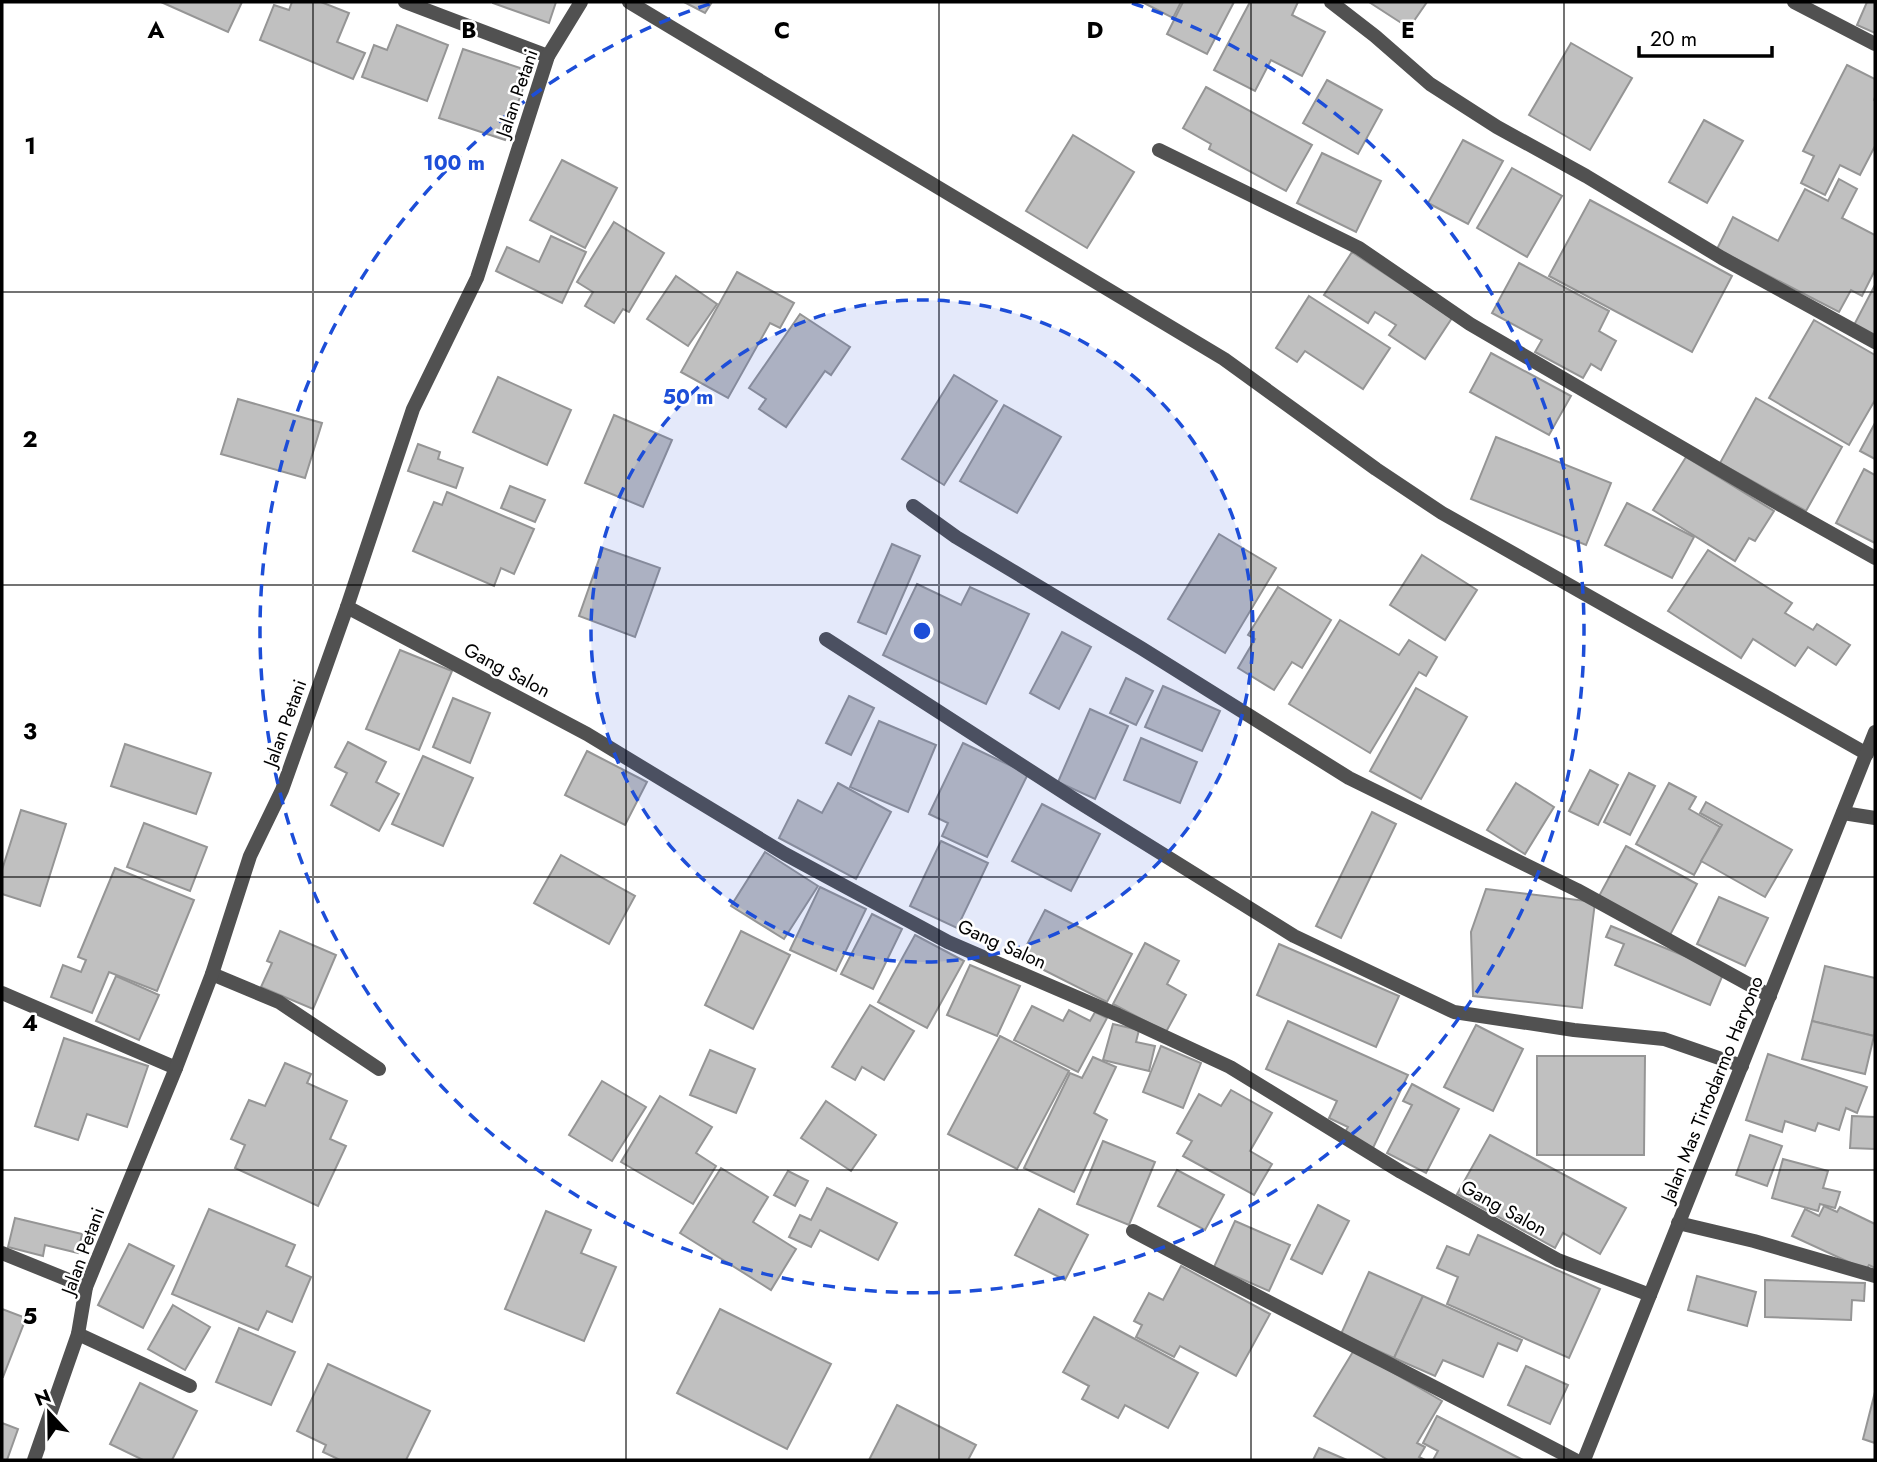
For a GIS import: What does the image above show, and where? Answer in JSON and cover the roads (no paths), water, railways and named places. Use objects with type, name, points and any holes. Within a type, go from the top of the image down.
[{"type":"street","points":[[405,2],[548,56]]},
{"type":"street","name":"Jalan Petani","points":[[34,1460],[78,1334],[86,1287],[212,974],[250,856],[282,790],[413,410],[477,278],[548,56],[581,2]]},
{"type":"street","points":[[629,2],[1224,359],[1376,469],[1442,513],[1867,754]]},
{"type":"street","points":[[1331,2],[1430,84],[1475,113],[1587,176],[1722,258],[1875,342]]},
{"type":"street","points":[[1794,2],[1875,44]]},
{"type":"street","points":[[1159,150],[1359,248],[1482,331],[1875,558]]},
{"type":"street","points":[[913,506],[956,537],[1349,778],[1577,890],[1770,996]]},
{"type":"street","name":"Gang Salon","points":[[347,607],[587,734],[785,854],[948,942],[1118,1015],[1230,1067],[1401,1172],[1558,1260],[1650,1295]]},
{"type":"street","points":[[827,639],[1074,799],[1294,936],[1454,1012],[1574,1030],[1664,1039],[1742,1066]]},
{"type":"street","name":"Jalan Mas Tirtodarmo Haryono","points":[[1584,1460],[1875,732]]},
{"type":"street","points":[[1843,813],[1875,818]]},
{"type":"street","points":[[212,974],[279,1002],[379,1069]]},
{"type":"street","points":[[2,993],[176,1068]]},
{"type":"street","points":[[1678,1223],[1754,1241],[1875,1276]]},
{"type":"street","points":[[1133,1231],[1575,1460]]},
{"type":"street","points":[[2,1253],[86,1287]]},
{"type":"street","points":[[78,1334],[190,1385]]}]
